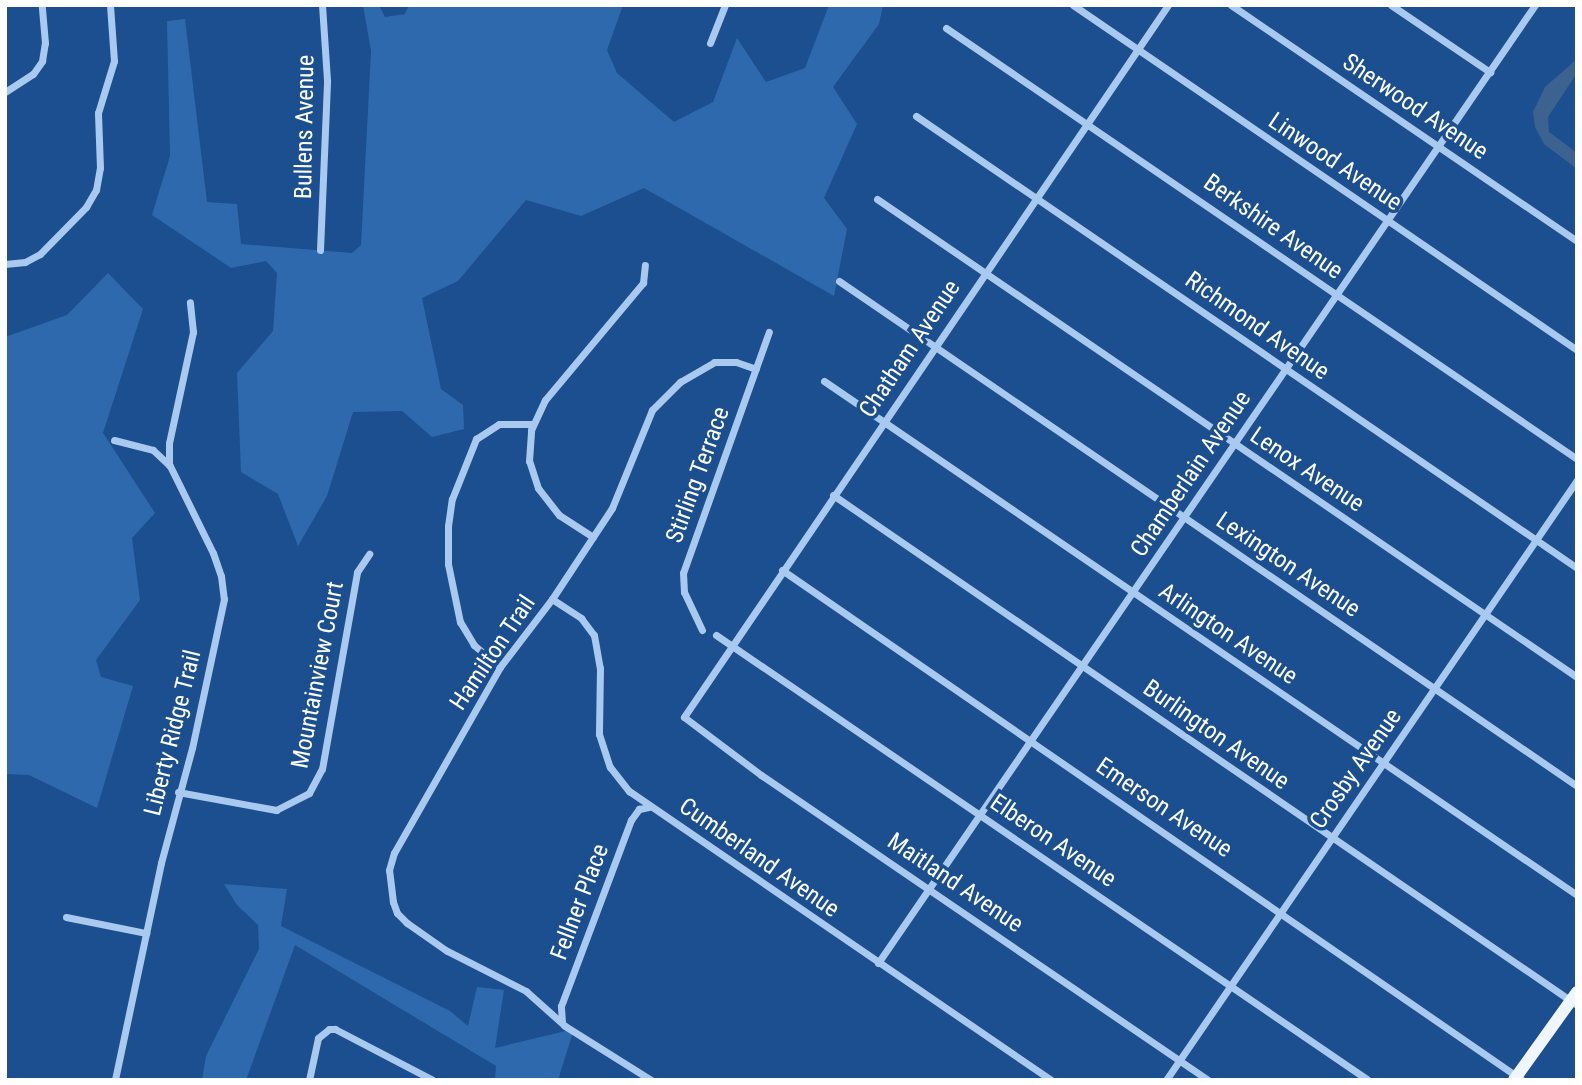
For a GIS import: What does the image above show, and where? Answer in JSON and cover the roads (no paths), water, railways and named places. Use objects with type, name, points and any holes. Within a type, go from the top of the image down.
[{"type":"main road","points":[[1518,1078],[1575,999]]},
{"type":"street","points":[[5,92],[33,74],[42,61],[45,43],[42,5]]},
{"type":"street","points":[[7,264],[25,262],[40,254],[86,207],[96,190],[100,168],[98,113],[114,61],[110,5]]},
{"type":"street","name":"Bullens Avenue","points":[[320,250],[327,80],[322,5]]},
{"type":"street","points":[[710,43],[725,5]]},
{"type":"street","name":"Linwood Avenue","points":[[1073,5],[1577,350]]},
{"type":"street","name":"Chatham Avenue","points":[[684,715],[1168,5]]},
{"type":"street","name":"Sherwood Avenue","points":[[1231,5],[1577,241]]},
{"type":"street","points":[[1391,5],[1490,72]]},
{"type":"street","name":"Chamberlain Avenue","points":[[878,963],[1535,5]]},
{"type":"street","name":"Berkshire Avenue","points":[[946,28],[1577,459]]},
{"type":"street","name":"Richmond Avenue","points":[[916,116],[1577,568]]},
{"type":"street","name":"Lenox Avenue","points":[[877,199],[1577,677]]},
{"type":"street","points":[[593,537],[559,515],[538,488],[529,461],[533,424],[545,400],[643,283],[645,265]]},
{"type":"street","name":"Lexington Avenue","points":[[839,281],[1577,786]]},
{"type":"street","points":[[170,466],[169,443],[193,332],[190,302]]},
{"type":"street","name":"Stirling Terrace","points":[[702,629],[686,600],[684,573],[769,332]]},
{"type":"street","name":"Hamilton Trail","points":[[651,1080],[562,1023],[526,991],[447,951],[407,923],[397,914],[388,885],[394,853],[500,667],[552,599],[593,537],[617,496],[642,430],[660,399],[680,382],[713,362],[736,362],[756,369]]},
{"type":"street","name":"Arlington Avenue","points":[[824,380],[1577,895]]},
{"type":"street","points":[[500,667],[474,645],[460,622],[447,564],[449,519],[456,487],[475,439],[499,424],[533,424]]},
{"type":"street","points":[[114,440],[153,450],[170,466]]},
{"type":"street","name":"Liberty Ridge Trail","points":[[115,1080],[146,933],[178,792],[192,748],[224,599],[218,566],[170,466]]},
{"type":"street","name":"Crosby Avenue","points":[[1166,1080],[1577,480]]},
{"type":"street","name":"Burlington Avenue","points":[[833,495],[1332,838],[1575,999]]},
{"type":"street","name":"Mountainview Court","points":[[178,792],[276,810],[309,793],[322,769],[357,572],[369,554]]},
{"type":"street","name":"Emerson Avenue","points":[[782,569],[1281,911],[1518,1078]]},
{"type":"street","name":"Cumberland Avenue","points":[[552,599],[580,618],[594,635],[600,668],[599,734],[604,755],[621,783],[651,807],[1051,1080]]},
{"type":"street","name":"Elberon Avenue","points":[[716,635],[1368,1080]]},
{"type":"street","name":"Maitland Avenue","points":[[684,715],[687,723],[1208,1080]]},
{"type":"street","name":"Fellner Place","points":[[562,1023],[561,1006],[631,820],[639,809],[651,807]]},
{"type":"street","points":[[66,917],[146,933]]},
{"type":"street","points":[[309,1080],[318,1038],[329,1029],[335,1029],[433,1080]]}]
